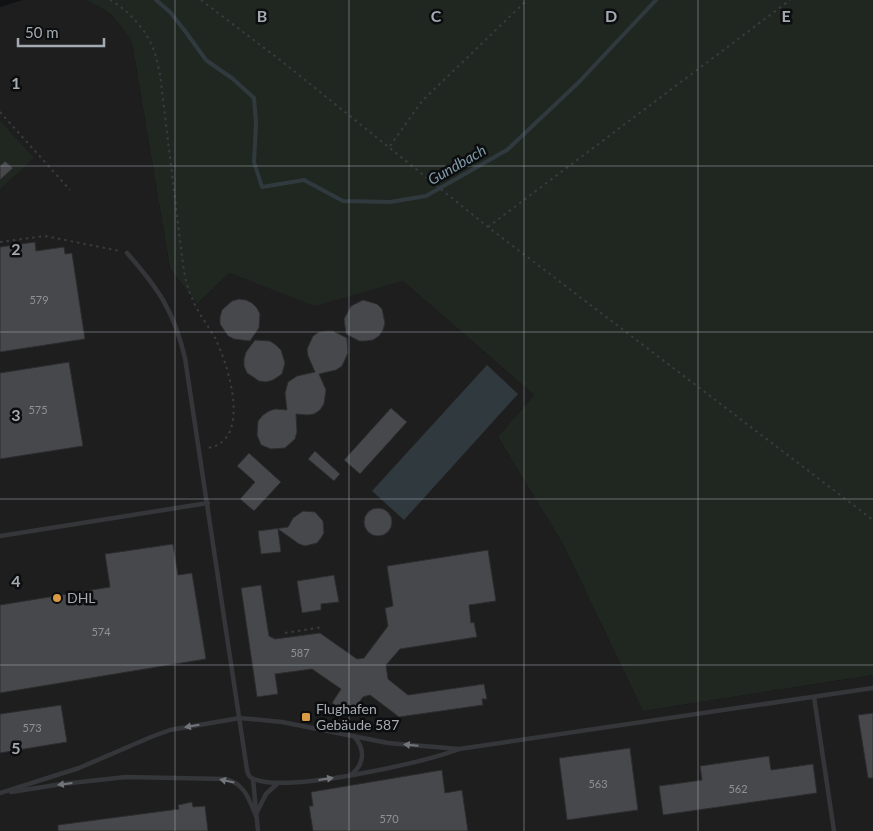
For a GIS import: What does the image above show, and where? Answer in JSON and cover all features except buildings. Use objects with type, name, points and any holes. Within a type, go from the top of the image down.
[{"type":"lane","points":[[127,253],[151,279],[163,297],[179,333],[185,358],[200,451],[247,770],[248,775],[254,779],[278,783],[312,781],[432,758],[460,749],[873,688]]},
{"type":"lane","points":[[0,536],[208,503]]},
{"type":"lane","points":[[814,697],[834,831]]},
{"type":"lane","points":[[0,793],[79,768],[170,730],[240,718],[282,722],[408,745],[460,749]]},
{"type":"lane","points":[[351,775],[360,765],[363,755],[361,744],[354,736]]},
{"type":"lane","points":[[0,793],[126,777],[224,779],[230,780],[241,787],[256,816]]},
{"type":"lane","points":[[254,779],[258,831]]},
{"type":"lane","points":[[256,816],[262,799],[278,783]]},
{"type":"path","points":[[110,0],[136,20],[154,49],[160,74],[183,265],[187,283],[192,299],[215,339],[227,368],[234,418],[231,429],[225,439],[218,445],[200,451]]},
{"type":"path","points":[[201,0],[390,146],[413,167],[488,227],[873,520]]},
{"type":"path","points":[[390,146],[422,101],[526,0]]},
{"type":"path","points":[[488,227],[790,0]]},
{"type":"path","points":[[0,112],[70,190]]},
{"type":"path","points":[[0,242],[45,236],[127,253]]},
{"type":"path","points":[[285,633],[323,627]]},
{"type":"shaded area","points":[[23,0],[85,0],[98,4],[122,25],[132,42],[170,268],[197,304],[229,273],[315,305],[403,281],[534,395],[498,437],[563,544],[643,711],[873,675],[873,831],[0,831],[0,7]]},
{"type":"shaded area","points":[[85,0],[873,0],[873,675],[643,711],[563,544],[498,437],[534,395],[403,281],[315,306],[229,273],[197,304],[170,268],[132,42],[113,16]]},
{"type":"shaded area","points":[[0,121],[34,158],[0,189]]},
{"type":"shaded area","points":[[487,365],[518,394],[404,520],[372,491]]},
{"type":"waterway","name":"Gundbach","points":[[156,0],[170,12],[206,60],[233,79],[254,98],[256,124],[254,162],[262,187],[304,180],[343,201],[390,202],[426,196],[507,150],[578,83],[656,0]]},
{"type":"place","name":"DHL","points":[[57,598]]},
{"type":"place","name":"Flughafen Gebäude 587","points":[[306,717]]}]
